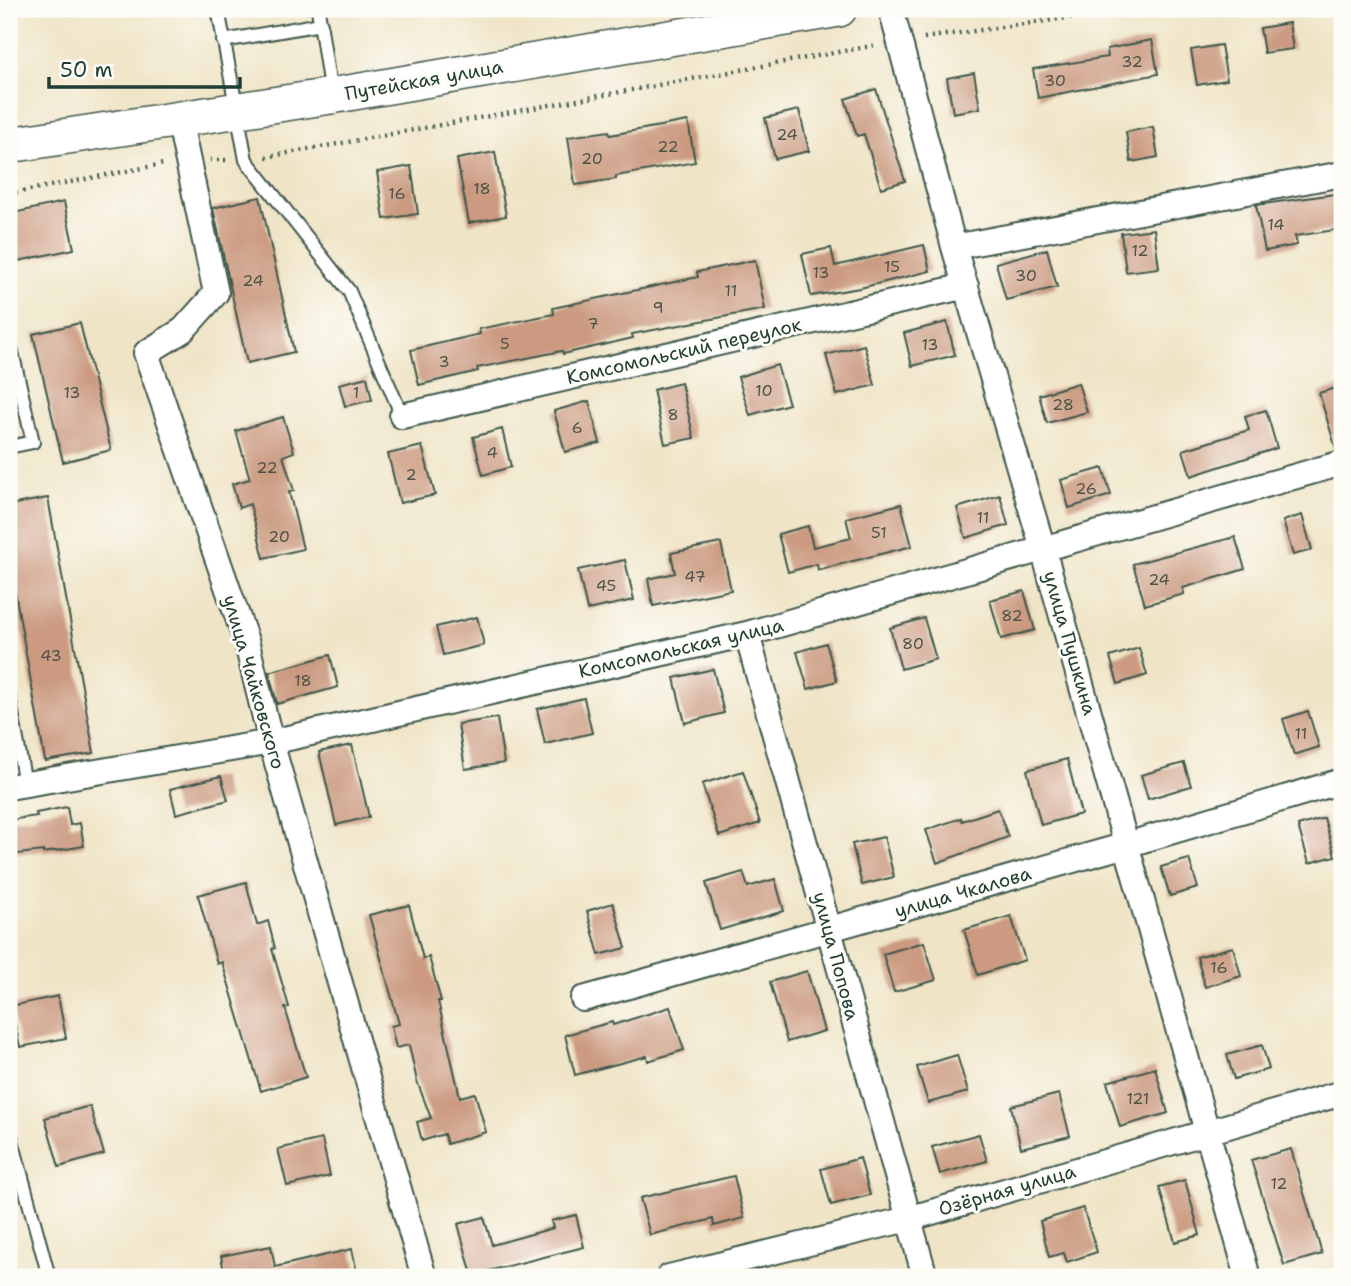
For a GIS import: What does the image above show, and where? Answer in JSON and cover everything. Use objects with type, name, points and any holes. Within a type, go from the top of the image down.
[{"type":"main road","name":"Путейская улица","points":[[9,145],[331,96],[839,9]]},
{"type":"street","name":"улица Пушкина","points":[[891,9],[954,247],[1043,549],[1248,1277]]},
{"type":"street","name":"улица Чайковского","points":[[179,119],[216,293],[183,330],[146,353],[247,644],[271,742],[424,1277]]},
{"type":"street","points":[[954,247],[1342,174]]},
{"type":"street","name":"Комсомольский переулок","points":[[402,416],[966,286]]},
{"type":"street","name":"Комсомольская улица","points":[[17,786],[271,742],[747,634],[1342,463]]},
{"type":"street","name":"улица Попова","points":[[747,634],[925,1277]]},
{"type":"street","name":"улица Чкалова","points":[[583,999],[1342,781]]},
{"type":"street","name":"Озёрная улица","points":[[669,1277],[908,1219],[1342,1093]]},
{"type":"lane","points":[[218,9],[246,160],[349,292],[402,416]]},
{"type":"lane","points":[[317,9],[331,96]]},
{"type":"lane","points":[[223,41],[321,24]]},
{"type":"lane","points":[[9,447],[33,442],[10,343]]},
{"type":"lane","points":[[9,696],[17,786]]},
{"type":"lane","points":[[9,1129],[49,1277]]},
{"type":"path","points":[[9,194],[188,159],[246,160],[898,41],[1131,9]]},
{"type":"building","points":[[1289,23],[1293,49],[1264,53],[1260,28]]},
{"type":"building","points":[[1152,40],[1158,74],[1038,98],[1033,69],[1108,57],[1107,49]]},
{"type":"building","points":[[1221,45],[1227,80],[1197,85],[1191,50]]},
{"type":"building","points":[[974,73],[980,108],[953,113],[947,78]]},
{"type":"building","points":[[876,89],[905,181],[881,188],[864,134],[857,136],[845,99]]},
{"type":"building","points":[[799,110],[809,151],[775,159],[765,118]]},
{"type":"building","points":[[688,121],[695,162],[575,185],[568,137],[609,131],[610,135]]},
{"type":"building","points":[[1153,127],[1158,157],[1131,162],[1126,132]]},
{"type":"building","points":[[495,152],[506,216],[469,223],[457,159]]},
{"type":"building","points":[[411,166],[418,214],[384,219],[377,172]]},
{"type":"building","points":[[1342,193],[1342,229],[1295,236],[1297,245],[1265,251],[1256,205]]},
{"type":"building","points":[[260,197],[294,352],[247,363],[213,208]]},
{"type":"building","points":[[64,202],[74,249],[9,263],[9,214]]},
{"type":"building","points":[[1154,229],[1159,268],[1126,272],[1121,233]]},
{"type":"building","points":[[924,245],[930,271],[860,288],[811,296],[802,254],[831,248],[835,266]]},
{"type":"building","points":[[1047,249],[1057,287],[1006,300],[996,263]]},
{"type":"building","points":[[755,260],[765,309],[632,334],[633,338],[563,354],[562,351],[477,368],[478,371],[419,385],[411,350],[480,334],[479,329],[554,314],[553,308],[698,277],[697,272]]},
{"type":"building","points":[[947,322],[955,355],[912,366],[904,333]]},
{"type":"building","points":[[80,323],[111,450],[63,462],[33,334]]},
{"type":"building","points":[[864,345],[875,385],[837,395],[826,355]]},
{"type":"building","points":[[777,365],[789,404],[750,415],[738,377]]},
{"type":"building","points":[[367,377],[372,400],[345,406],[339,384]]},
{"type":"building","points":[[681,383],[694,438],[665,444],[653,390]]},
{"type":"building","points":[[1078,383],[1087,412],[1047,423],[1039,395]]},
{"type":"building","points":[[1342,386],[1342,449],[1336,449],[1319,393]]},
{"type":"building","points":[[589,401],[600,443],[565,452],[554,411]]},
{"type":"building","points":[[1266,410],[1277,448],[1191,476],[1183,450],[1249,430],[1245,416]]},
{"type":"building","points":[[283,417],[294,452],[283,456],[294,491],[289,492],[303,549],[264,558],[250,504],[239,508],[232,484],[250,479],[236,431]]},
{"type":"building","points":[[502,429],[511,467],[483,475],[473,437]]},
{"type":"building","points":[[422,446],[435,495],[400,503],[388,454]]},
{"type":"building","points":[[1103,468],[1111,495],[1069,508],[1061,480]]},
{"type":"building","points":[[1000,495],[1008,525],[966,538],[957,508]]},
{"type":"building","points":[[48,498],[94,753],[45,761],[9,558],[9,505]]},
{"type":"building","points":[[901,504],[912,546],[818,570],[817,564],[788,572],[778,534],[808,526],[813,547],[851,538],[846,518]]},
{"type":"building","points":[[1302,515],[1312,550],[1293,555],[1283,521]]},
{"type":"building","points":[[1235,537],[1245,569],[1183,588],[1184,594],[1145,605],[1133,564]]},
{"type":"building","points":[[721,543],[731,590],[653,606],[648,579],[675,573],[671,553]]},
{"type":"building","points":[[625,560],[634,600],[587,610],[578,570]]},
{"type":"building","points":[[1024,591],[1035,630],[1001,639],[990,600]]},
{"type":"building","points":[[477,617],[484,645],[443,655],[436,627]]},
{"type":"building","points":[[924,618],[936,659],[901,669],[890,628]]},
{"type":"building","points":[[826,643],[837,681],[808,689],[797,652]]},
{"type":"building","points":[[1139,648],[1147,675],[1118,684],[1110,657]]},
{"type":"building","points":[[330,655],[338,687],[277,704],[269,672]]},
{"type":"building","points":[[713,669],[724,713],[685,723],[674,678]]},
{"type":"building","points":[[584,698],[592,733],[545,744],[537,709]]},
{"type":"building","points":[[1308,711],[1319,747],[1294,755],[1283,719]]},
{"type":"building","points":[[497,718],[504,763],[465,769],[458,724]]},
{"type":"building","points":[[352,745],[369,817],[336,825],[319,752]]},
{"type":"building","points":[[1067,759],[1081,814],[1041,825],[1027,770]]},
{"type":"building","points":[[1184,763],[1191,786],[1148,799],[1141,775]]},
{"type":"building","points":[[743,771],[760,823],[719,836],[702,784]]},
{"type":"building","points":[[221,776],[228,800],[176,814],[170,789]]},
{"type":"building","points":[[67,807],[70,825],[80,823],[84,846],[9,855],[9,820],[37,816],[36,813]]},
{"type":"building","points":[[998,809],[1008,837],[937,863],[926,830]]},
{"type":"building","points":[[1324,818],[1335,856],[1309,863],[1298,826]]},
{"type":"building","points":[[884,837],[894,877],[862,885],[852,844]]},
{"type":"building","points":[[1189,859],[1198,888],[1170,896],[1161,867]]},
{"type":"building","points":[[743,872],[748,887],[775,879],[784,911],[720,930],[706,883]]},
{"type":"building","points":[[246,882],[257,925],[268,921],[275,948],[272,949],[289,1007],[285,1008],[306,1077],[261,1091],[222,962],[217,964],[198,895]]},
{"type":"building","points":[[613,903],[626,948],[599,955],[587,911]]},
{"type":"building","points":[[409,905],[423,959],[429,957],[441,1001],[438,1001],[460,1097],[475,1093],[486,1132],[447,1144],[444,1134],[422,1141],[417,1122],[431,1118],[417,1081],[409,1045],[396,1048],[391,1026],[399,1024],[369,915]]},
{"type":"building","points":[[1011,916],[1025,960],[978,975],[964,930]]},
{"type":"building","points":[[924,942],[936,980],[894,992],[883,954]]},
{"type":"building","points":[[1233,947],[1241,976],[1205,987],[1197,957]]},
{"type":"building","points":[[807,971],[824,1031],[787,1042],[770,982]]},
{"type":"building","points":[[58,996],[66,1038],[20,1047],[11,1006]]},
{"type":"building","points":[[670,1007],[684,1050],[648,1061],[647,1056],[575,1075],[565,1035],[612,1022],[613,1025]]},
{"type":"building","points":[[1262,1045],[1269,1069],[1234,1079],[1227,1055]]},
{"type":"building","points":[[957,1055],[968,1092],[928,1103],[917,1067]]},
{"type":"building","points":[[1155,1068],[1168,1113],[1120,1127],[1107,1082]]},
{"type":"building","points":[[1059,1094],[1070,1136],[1021,1148],[1011,1106]]},
{"type":"building","points":[[90,1106],[104,1154],[59,1167],[45,1118]]},
{"type":"building","points":[[979,1134],[987,1161],[940,1174],[932,1147]]},
{"type":"building","points":[[322,1139],[330,1176],[287,1186],[278,1149]]},
{"type":"building","points":[[1291,1149],[1322,1254],[1284,1265],[1251,1160]]},
{"type":"building","points":[[860,1158],[870,1195],[831,1205],[821,1169]]},
{"type":"building","points":[[734,1176],[744,1218],[714,1226],[713,1219],[650,1235],[640,1198]]},
{"type":"building","points":[[1185,1180],[1200,1235],[1175,1242],[1159,1187]]},
{"type":"building","points":[[1083,1208],[1097,1252],[1067,1262],[1064,1253],[1049,1257],[1040,1221]]},
{"type":"building","points":[[576,1215],[584,1247],[472,1275],[458,1224],[484,1217],[492,1245],[553,1228],[551,1221]]},
{"type":"building","points":[[271,1246],[275,1267],[352,1249],[358,1277],[225,1277],[221,1256]]}]
